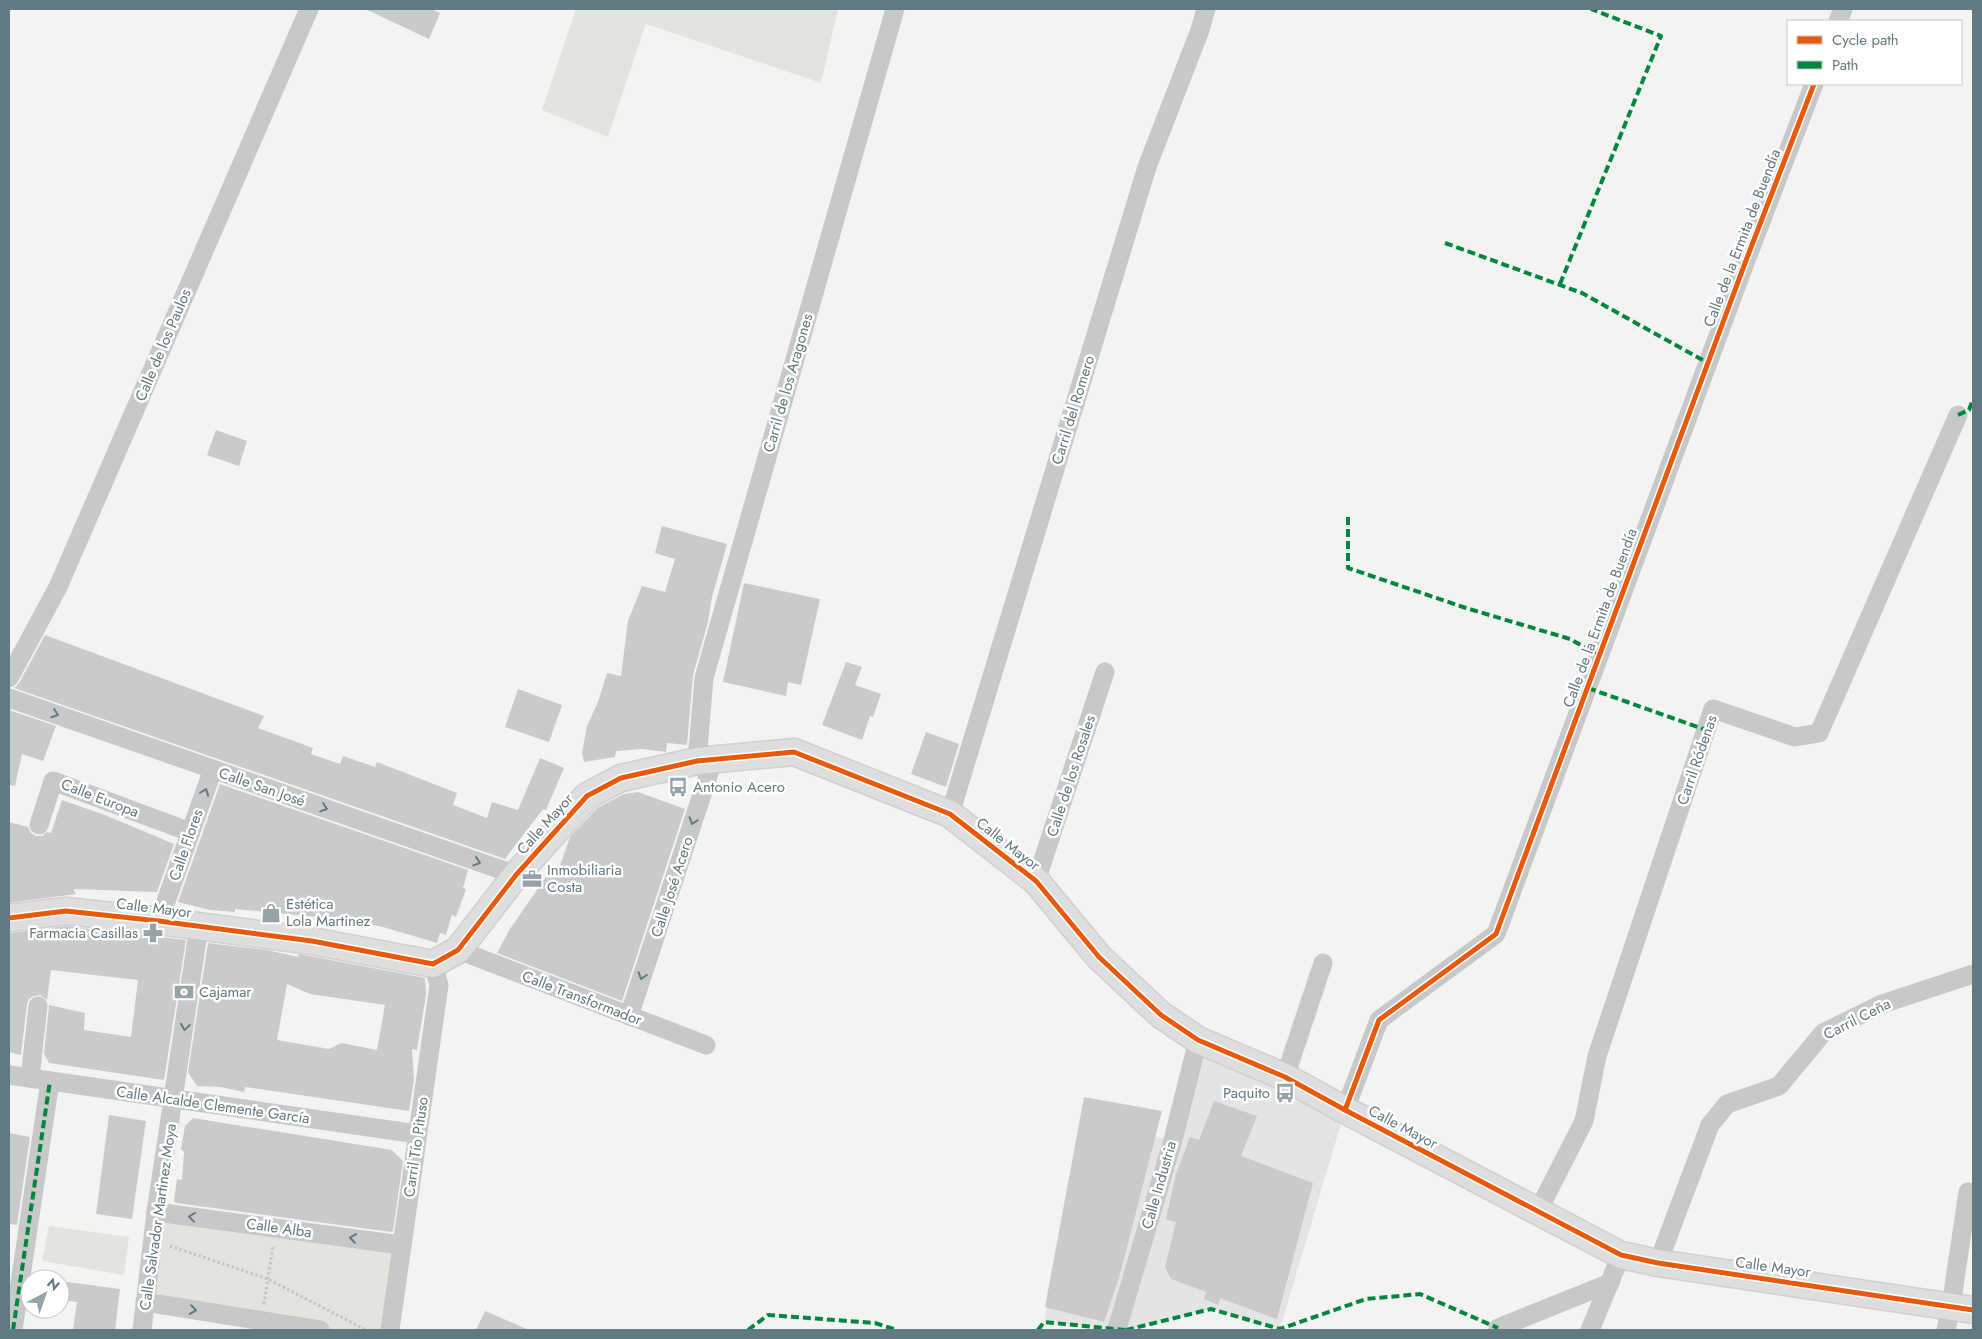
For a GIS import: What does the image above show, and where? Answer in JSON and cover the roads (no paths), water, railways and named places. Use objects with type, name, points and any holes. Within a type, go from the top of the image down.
[{"type":"street","name":"Calle de los Paulos","points":[[9,678],[58,587],[309,9]]},
{"type":"street","name":"Carril de los Aragones","points":[[705,760],[704,678],[895,9]]},
{"type":"street","name":"Carril del Romero","points":[[950,814],[1147,168],[1200,30],[1206,9]]},
{"type":"street","name":"Calle de la Ermita de Buendía","points":[[1345,1110],[1379,1020],[1496,934],[1814,85]]},
{"type":"street","name":"Carril Ródenas","points":[[1538,1211],[1584,1121],[1596,1056],[1713,709],[1795,737],[1819,733],[1958,415]]},
{"type":"street","name":"Calle de los Rosales","points":[[1036,881],[1105,672]]},
{"type":"street","name":"Calle San José","points":[[9,698],[516,875]]},
{"type":"street","name":"Calle Mayor","points":[[9,918],[66,911],[159,921],[312,941],[433,964],[458,950],[516,875],[587,796],[621,778],[705,760],[794,752],[950,814],[1036,881],[1099,957],[1161,1015],[1198,1040],[1285,1077],[1621,1255],[1957,1315]]},
{"type":"street","name":"Calle José Acero","points":[[629,1016],[705,760]]},
{"type":"street","name":"Calle Flores","points":[[159,921],[213,769]]},
{"type":"street","name":"Calle Europa","points":[[39,825],[53,781],[190,832]]},
{"type":"street","name":"Calle Salvador Martinez Moya","points":[[142,1330],[156,1212],[199,926]]},
{"type":"street","name":"Calle Transformador","points":[[458,950],[706,1044]]},
{"type":"street","points":[[1285,1077],[1324,963]]},
{"type":"street","name":"Carril Tío Pituso","points":[[390,1330],[440,985],[433,964]]},
{"type":"street","name":"Carril Ceña","points":[[1658,1263],[1710,1125],[1727,1104],[1779,1086],[1823,1033],[1882,1004],[1973,974]]},
{"type":"street","points":[[30,1078],[38,1006]]},
{"type":"street","name":"Calle Industria","points":[[1117,1329],[1173,1140],[1198,1040]]},
{"type":"street","name":"Calle Alcalde Clemente García","points":[[9,1075],[417,1134]]},
{"type":"street","points":[[12,1330],[50,1081]]},
{"type":"street","points":[[1957,1315],[1968,1192]]},
{"type":"street","name":"Calle Alba","points":[[156,1212],[402,1245]]},
{"type":"street","points":[[1590,1330],[1621,1255]]},
{"type":"street","points":[[1498,1328],[1610,1283]]},
{"type":"street","points":[[145,1302],[320,1330]]},
{"type":"place","name":"Antonio Acero","points":[[678,787]]},
{"type":"place","name":"Inmobiliaria Costa","points":[[532,879]]},
{"type":"place","name":"Estética Lola Martinez","points":[[271,913]]},
{"type":"place","name":"Farmacia Casillas","points":[[153,933]]},
{"type":"place","name":"Cajamar","points":[[184,992]]},
{"type":"place","name":"Paquito","points":[[1285,1093]]}]
